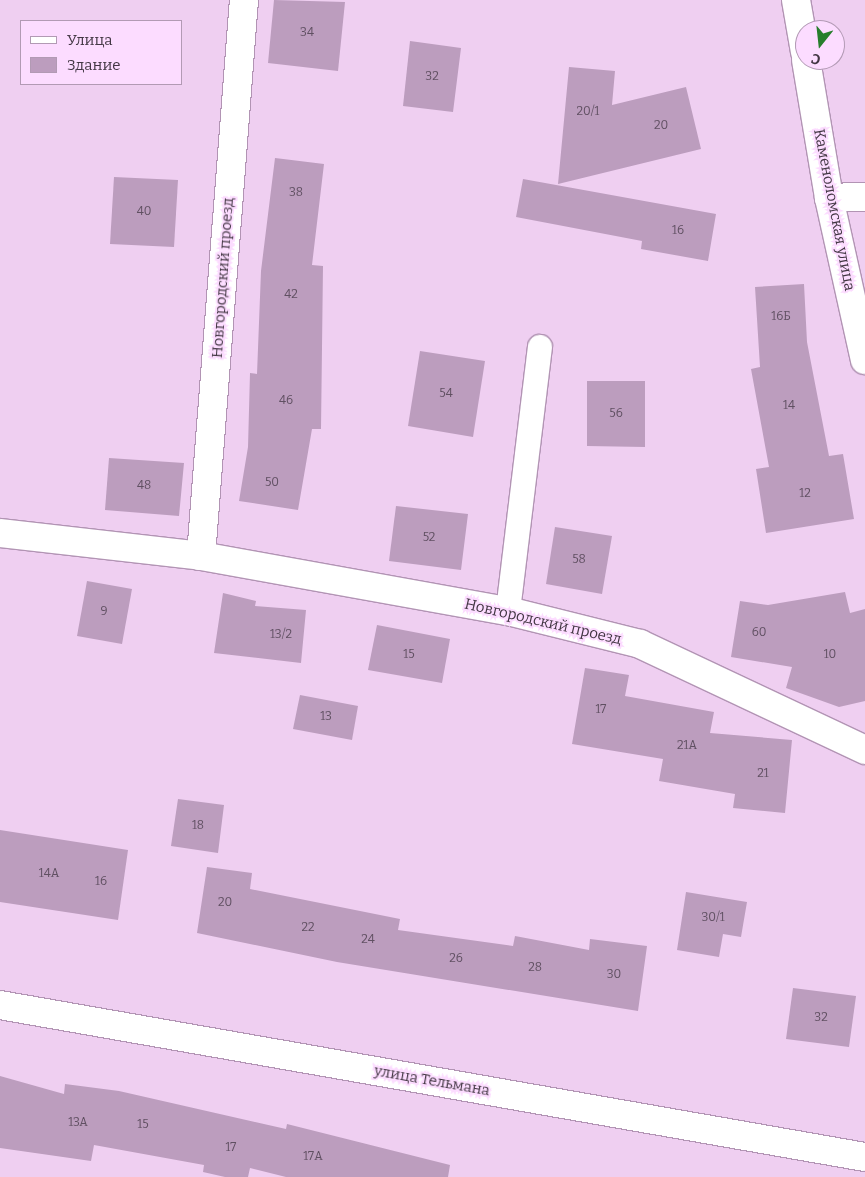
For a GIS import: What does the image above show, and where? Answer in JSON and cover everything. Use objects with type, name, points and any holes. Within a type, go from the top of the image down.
[{"type":"street","name":"Новгородский проезд","points":[[202,556],[244,0]]},
{"type":"street","points":[[796,0],[799,20]]},
{"type":"street","name":"Каменоломская улица","points":[[808,70],[829,198],[865,360]]},
{"type":"street","points":[[829,198],[865,197]]},
{"type":"street","name":"Новгородский проезд","points":[[0,533],[202,556],[508,612],[640,644],[865,750]]},
{"type":"street","name":"улица Тельмана","points":[[0,1005],[865,1158]]},
{"type":"lane","points":[[508,612],[540,347]]},
{"type":"building","points":[[274,0],[345,2],[338,71],[268,63]]},
{"type":"building","points":[[410,41],[461,48],[453,112],[403,106]]},
{"type":"building","points":[[569,67],[615,71],[612,105],[686,87],[701,149],[558,184]]},
{"type":"building","points":[[275,158],[324,164],[312,265],[323,266],[321,429],[312,429],[298,510],[239,501],[248,447],[250,373],[257,374],[261,271]]},
{"type":"building","points":[[114,177],[178,180],[174,247],[110,244]]},
{"type":"building","points":[[523,179],[716,214],[708,261],[641,249],[642,241],[516,217]]},
{"type":"building","points":[[804,284],[807,342],[829,456],[843,454],[854,519],[766,533],[756,469],[769,467],[751,369],[760,367],[755,287]]},
{"type":"building","points":[[420,351],[485,361],[473,437],[408,426]]},
{"type":"building","points":[[587,381],[645,381],[645,447],[587,446]]},
{"type":"building","points":[[109,458],[184,463],[179,516],[105,510]]},
{"type":"building","points":[[396,506],[468,514],[461,570],[389,561]]},
{"type":"building","points":[[555,527],[612,536],[602,594],[546,584]]},
{"type":"building","points":[[87,581],[132,589],[122,644],[77,636]]},
{"type":"building","points":[[845,592],[850,613],[865,609],[865,701],[839,707],[786,688],[792,667],[731,657],[740,601],[768,605]]},
{"type":"building","points":[[223,593],[256,601],[255,606],[306,610],[301,663],[214,653]]},
{"type":"building","points":[[377,625],[450,639],[442,683],[368,670]]},
{"type":"building","points":[[585,668],[629,675],[625,696],[714,712],[710,733],[792,740],[785,813],[733,808],[735,794],[659,781],[663,759],[572,744]]},
{"type":"building","points":[[300,695],[358,706],[352,740],[293,729]]},
{"type":"building","points":[[178,799],[224,805],[218,853],[171,846]]},
{"type":"building","points":[[0,830],[128,850],[118,920],[0,902]]},
{"type":"building","points":[[207,867],[252,873],[250,889],[400,919],[398,930],[513,946],[515,936],[589,950],[590,939],[647,946],[638,1011],[337,962],[197,933]]},
{"type":"building","points":[[686,892],[747,902],[741,937],[723,934],[719,957],[677,950]]},
{"type":"building","points":[[793,988],[856,996],[849,1047],[786,1039]]},
{"type":"building","points":[[0,1076],[64,1094],[65,1084],[119,1091],[286,1129],[287,1124],[450,1165],[448,1177],[286,1177],[250,1168],[248,1177],[225,1177],[203,1172],[204,1165],[94,1145],[91,1161],[0,1148]]}]
